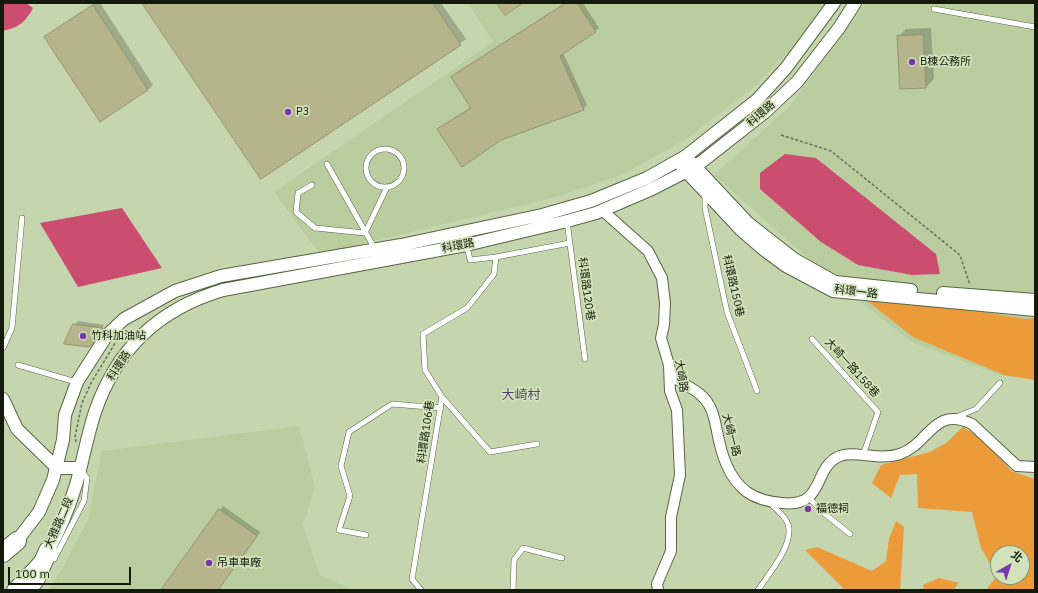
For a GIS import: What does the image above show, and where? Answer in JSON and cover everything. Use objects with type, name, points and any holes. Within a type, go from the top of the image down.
[{"type":"highway","points":[[3,553],[17,541]]},
{"type":"highway","points":[[27,590],[49,559]]},
{"type":"street","name":"科環路","points":[[466,238],[590,201],[647,178],[681,159],[756,100],[786,68],[834,3]]},
{"type":"street","name":"科環路","points":[[80,468],[101,394],[124,357],[148,328],[183,305],[203,296],[223,290],[376,255],[567,221],[596,214],[691,169],[765,112],[797,82],[855,3]]},
{"type":"street","name":"科環一路","points":[[681,159],[708,188],[740,230],[786,266],[833,291],[1034,306]]},
{"type":"street","name":"科環一路","points":[[708,188],[748,223],[794,259],[835,282],[952,294],[973,294],[1034,306]]},
{"type":"street","name":"大崎路","points":[[602,210],[648,251],[662,278],[665,303],[664,326],[661,338],[668,365],[670,391],[676,410],[680,476],[671,517],[671,551],[657,584],[658,590]]},
{"type":"street","name":"科環路","points":[[124,318],[175,291],[221,276],[376,255]]},
{"type":"street","name":"大雅路二段","points":[[3,560],[39,512],[57,468],[63,440],[64,415],[78,382],[107,335],[124,318]]},
{"type":"street","name":"大崎一路","points":[[668,365],[671,375],[700,394],[708,403],[713,414],[724,458],[731,474],[740,486],[748,492],[768,501],[790,504],[801,502],[809,498]]},
{"type":"street","points":[[3,399],[17,430],[57,468],[80,468]]},
{"type":"street","points":[[809,498],[816,490],[829,465],[834,459],[849,454],[878,457],[901,453],[911,448],[939,422],[949,419],[964,420],[972,424],[1017,466],[1035,467]]},
{"type":"street","name":"大雅路二段","points":[[12,590],[49,559],[76,485],[80,468]]},
{"type":"lane","points":[[934,9],[1035,27]]},
{"type":"lane","points":[[365,233],[387,187],[399,181],[404,169],[404,163],[396,152],[384,148],[368,157],[366,169],[370,181],[381,187],[387,187]]},
{"type":"lane","points":[[327,164],[376,255]]},
{"type":"lane","points":[[312,185],[298,193],[296,212],[315,228],[365,233]]},
{"type":"lane","name":"科環路150巷","points":[[708,188],[705,208],[727,312],[756,391]]},
{"type":"lane","points":[[3,348],[12,328],[22,218]]},
{"type":"lane","name":"科環路120巷","points":[[567,221],[585,359]]},
{"type":"lane","points":[[466,238],[470,260],[496,257],[570,243]]},
{"type":"lane","name":"科環路106巷","points":[[421,590],[412,579],[442,397],[425,370],[423,334],[467,308],[494,274],[496,257]]},
{"type":"lane","name":"大崎一路158巷","points":[[812,339],[878,412],[863,456]]},
{"type":"lane","points":[[18,365],[78,382]]},
{"type":"lane","points":[[949,419],[976,408],[1000,383]]},
{"type":"lane","points":[[442,397],[490,452],[537,444]]},
{"type":"lane","points":[[366,535],[339,530],[350,496],[341,466],[349,432],[392,404],[441,408]]},
{"type":"lane","points":[[809,498],[825,514],[850,534]]},
{"type":"lane","points":[[758,590],[785,550],[789,530],[782,514],[768,501]]},
{"type":"lane","points":[[513,590],[514,560],[523,548],[562,558]]},
{"type":"lane","points":[[34,590],[46,573]]},
{"type":"path","points":[[781,135],[831,151],[960,255],[973,294]]},
{"type":"shaded area","points":[[3,3],[26,3],[33,8],[21,24],[3,31]]},
{"type":"shaded area","points":[[468,3],[825,3],[801,38],[754,87],[685,140],[619,176],[556,197],[320,254],[274,192],[493,42]]},
{"type":"shaded area","points":[[866,3],[1035,3],[1035,380],[1000,375],[912,342],[835,282],[714,175],[790,106]]},
{"type":"shaded area","points":[[785,154],[816,158],[936,254],[940,274],[912,275],[858,265],[821,242],[760,189],[760,173]]},
{"type":"shaded area","points":[[122,208],[162,268],[78,287],[40,223]]},
{"type":"shaded area","points":[[860,295],[953,307],[1025,319],[1035,318],[1035,380],[1004,375],[913,337]]},
{"type":"shaded area","points":[[299,426],[315,487],[303,525],[320,575],[353,590],[48,590],[56,579],[88,520],[102,451]]},
{"type":"shaded area","points":[[963,427],[989,443],[1011,471],[1035,479],[1035,590],[986,590],[990,585],[1030,585],[1030,545],[990,545],[990,564],[981,548],[972,512],[918,508],[917,474],[900,475],[891,498],[872,483],[881,465],[930,452],[946,443]]},
{"type":"shaded area","points":[[896,521],[904,527],[900,590],[845,590],[805,550],[817,547],[872,571],[886,561],[889,539]]},
{"type":"shaded area","points":[[939,578],[959,583],[953,590],[924,590],[923,585]]},
{"type":"building","name":"P3","points":[[142,3],[433,3],[461,45],[261,179]]},
{"type":"building","points":[[497,3],[523,3],[505,15]]},
{"type":"building","points":[[566,3],[577,3],[596,32],[560,56],[584,110],[501,140],[462,167],[437,129],[471,108],[451,77]]},
{"type":"building","points":[[93,5],[148,90],[100,122],[44,37]]},
{"type":"building","name":"B棟公務所","points":[[923,35],[926,88],[900,89],[897,36]]},
{"type":"building","name":"竹科加油站","points":[[73,324],[103,328],[90,347],[64,344]]},
{"type":"building","name":"吊車車廠","points":[[219,509],[257,536],[218,590],[161,590]]},
{"type":"place","name":"B棟公務所","points":[[912,62]]},
{"type":"place","name":"P3","points":[[288,112]]},
{"type":"place","name":"竹科加油站","points":[[83,336]]},
{"type":"place","name":"福德祠","points":[[808,509]]},
{"type":"place","name":"吊車車廠","points":[[209,563]]},
{"type":"district","name":"大崎村","points":[[521,395]]}]
